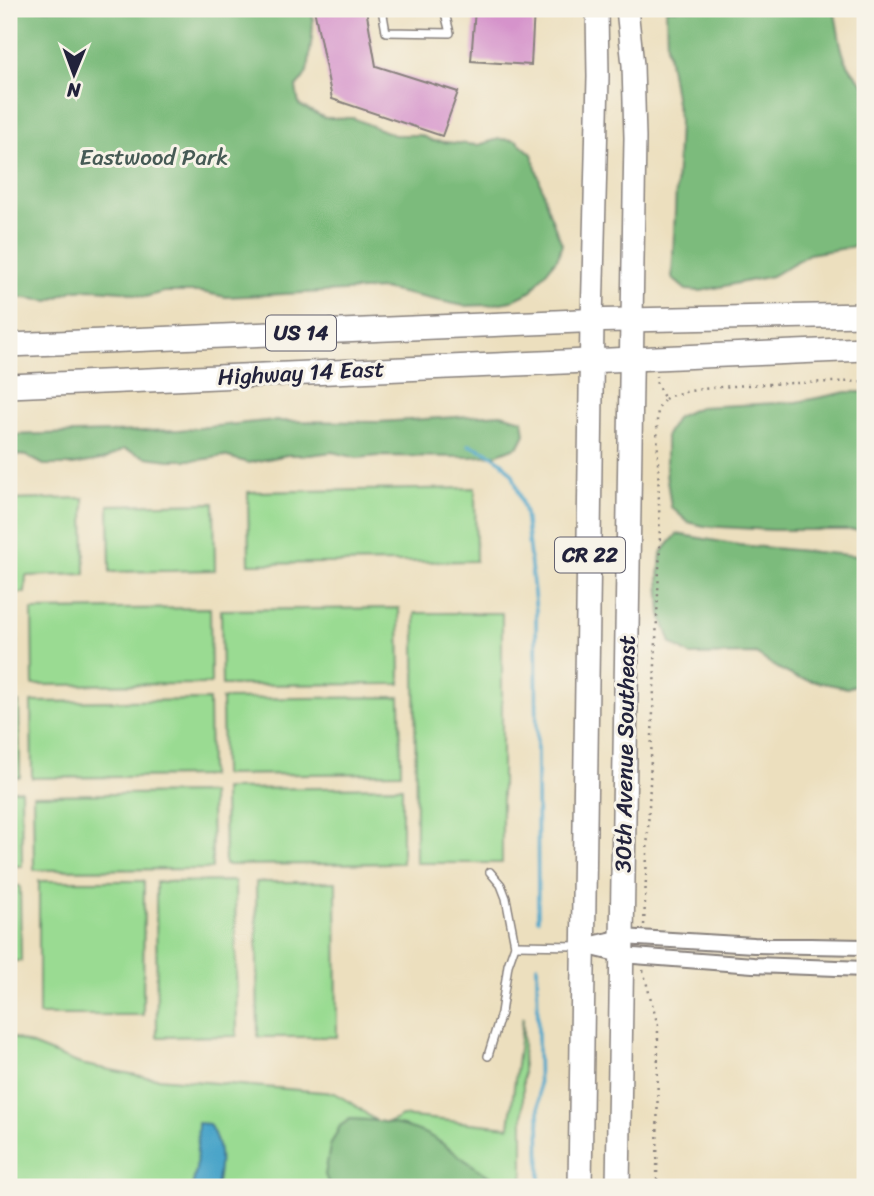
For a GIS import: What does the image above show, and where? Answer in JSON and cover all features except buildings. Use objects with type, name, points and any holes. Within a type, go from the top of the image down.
[{"type":"main road","name":"US 14","points":[[592,321],[865,315]]},
{"type":"main road","name":"30th Avenue Southeast","points":[[618,1187],[632,947],[632,320]]},
{"type":"main road","name":"Highway 14 East","points":[[9,345],[592,321]]},
{"type":"main road","name":"30th Avenue Southeast","points":[[580,1187],[592,321]]},
{"type":"main road","name":"US 14","points":[[593,361],[865,349]]},
{"type":"main road","name":"Highway 14 East","points":[[9,386],[593,361]]},
{"type":"street","points":[[592,321],[597,9]]},
{"type":"street","points":[[627,9],[634,65],[632,320]]},
{"type":"street","points":[[583,946],[865,947]]},
{"type":"street","points":[[632,947],[753,965],[865,969]]},
{"type":"lane","points":[[382,9],[386,32],[450,33],[444,9]]},
{"type":"lane","points":[[488,1056],[501,1013],[508,965],[515,945],[506,898],[501,885],[490,873]]},
{"type":"lane","points":[[515,945],[583,946]]},
{"type":"path","points":[[657,1187],[658,1026],[643,971],[632,947],[660,546],[659,409],[671,394],[685,391],[865,381]]},
{"type":"path","points":[[657,385],[665,399]]},
{"type":"green space","name":"Eastwood Park","points":[[9,9],[312,9],[313,26],[308,67],[296,87],[299,105],[325,118],[353,118],[394,135],[420,135],[433,141],[478,145],[499,139],[516,140],[532,154],[549,212],[562,244],[558,257],[530,292],[511,301],[489,305],[464,306],[383,289],[226,297],[201,292],[164,292],[145,297],[122,291],[95,289],[74,290],[49,301],[9,296]]},
{"type":"green space","points":[[666,9],[834,9],[845,58],[849,67],[865,85],[865,245],[809,254],[772,276],[701,291],[686,290],[672,278],[679,121],[667,47]]},
{"type":"green space","points":[[847,392],[865,392],[865,530],[772,530],[704,526],[688,522],[671,507],[666,473],[666,435],[677,417],[699,407],[797,402]]},
{"type":"green space","points":[[501,414],[523,420],[525,434],[519,446],[495,455],[357,458],[332,452],[287,455],[249,463],[224,456],[200,460],[169,460],[146,457],[124,449],[106,459],[73,465],[44,465],[27,456],[9,454],[9,435],[179,430],[265,421],[379,422]]},
{"type":"green space","points":[[475,488],[476,561],[249,564],[248,492]]},
{"type":"green space","points":[[84,498],[85,574],[26,576],[25,593],[9,593],[9,500]]},
{"type":"green space","points":[[214,503],[215,570],[110,572],[109,505]]},
{"type":"green space","points":[[677,534],[739,545],[865,558],[865,682],[847,688],[797,678],[756,654],[690,655],[671,643],[661,615],[659,577],[661,553]]},
{"type":"green space","points":[[210,608],[211,684],[33,685],[32,610]]},
{"type":"green space","points":[[399,608],[400,684],[222,685],[221,610]]},
{"type":"green space","points":[[9,611],[16,611],[17,687],[9,687]]},
{"type":"green space","points":[[415,613],[502,613],[502,863],[416,863]]},
{"type":"green space","points":[[400,697],[401,773],[223,775],[222,699]]},
{"type":"green space","points":[[209,700],[210,776],[32,778],[31,702]]},
{"type":"green space","points":[[9,702],[19,702],[20,777],[9,777]]},
{"type":"green space","points":[[402,787],[402,863],[225,865],[224,789]]},
{"type":"green space","points":[[9,790],[21,790],[22,866],[9,866]]},
{"type":"green space","points":[[211,793],[212,869],[34,870],[33,795]]},
{"type":"green space","points":[[39,881],[144,881],[143,1015],[39,1015]]},
{"type":"green space","points":[[235,881],[237,1036],[157,1037],[156,882]]},
{"type":"green space","points":[[256,882],[336,882],[337,1037],[258,1037]]},
{"type":"green space","points":[[9,886],[20,886],[21,961],[9,961]]},
{"type":"green space","points":[[523,1017],[523,1187],[9,1187],[9,1036],[80,1064],[146,1077],[334,1093],[384,1123],[402,1116],[509,1127]]},
{"type":"green space","points":[[350,1119],[386,1122],[422,1132],[484,1173],[511,1187],[330,1187],[325,1175],[330,1146],[340,1126]]},
{"type":"water","points":[[198,1123],[209,1124],[216,1139],[219,1162],[216,1187],[192,1187],[196,1170]]},
{"type":"waterway","points":[[469,445],[502,462],[513,475],[525,513],[536,611],[538,919]]},
{"type":"waterway","points":[[537,965],[540,1187]]}]
